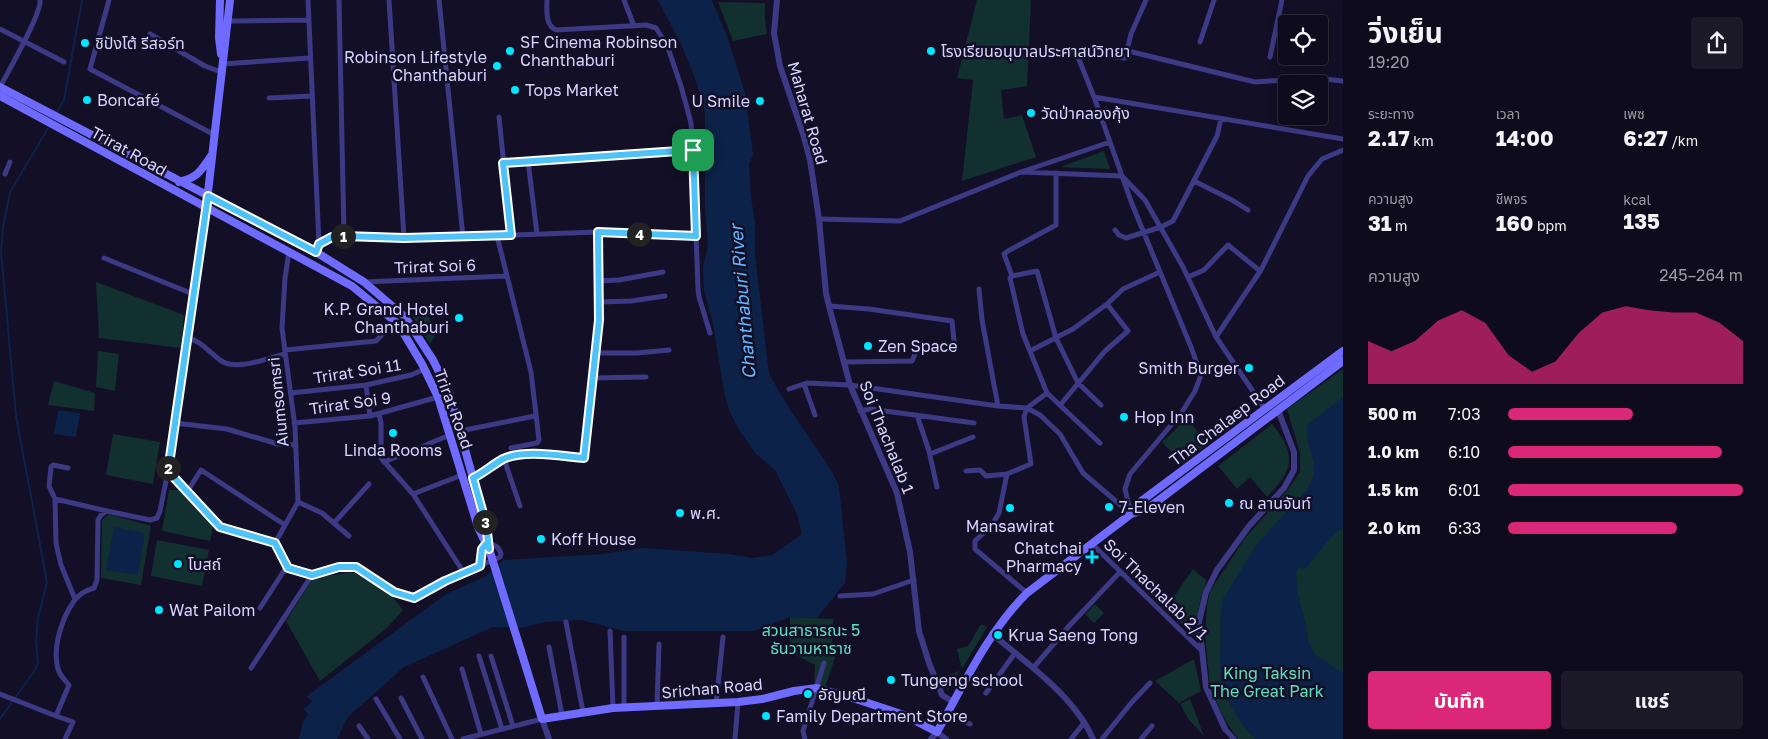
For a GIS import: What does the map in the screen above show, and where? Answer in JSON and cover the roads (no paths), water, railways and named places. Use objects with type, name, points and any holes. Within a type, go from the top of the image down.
[{"type":"main road","points":[[220,0],[219,38],[221,68]]},
{"type":"main road","points":[[206,208],[230,0]]},
{"type":"main road","name":"Trirat Road","points":[[0,88],[46,111],[69,128],[206,208],[352,286],[395,321],[425,369],[438,397],[478,527],[488,547],[542,719]]},
{"type":"main road","name":"Trirat Road","points":[[0,96],[41,118],[69,128],[208,196],[316,252],[364,282],[406,317],[449,392],[486,524],[488,547]]},
{"type":"main road","points":[[179,182],[199,174],[212,155]]},
{"type":"main road","name":"Tha Chalaep Road","points":[[937,732],[992,634],[1012,608],[1028,593],[1131,514],[1140,502],[1343,351]]},
{"type":"main road","name":"Tha Chalaep Road","points":[[1131,514],[1147,508],[1343,361]]},
{"type":"main road","points":[[1273,402],[1278,410]]},
{"type":"main road","name":"Srichan Road","points":[[542,719],[624,707],[738,702],[817,688],[904,715],[937,732]]},
{"type":"street","points":[[0,88],[34,22],[41,2],[35,0]]},
{"type":"street","points":[[109,0],[90,69],[214,134]]},
{"type":"street","points":[[308,0],[319,244],[316,252]]},
{"type":"street","points":[[339,0],[344,236]]},
{"type":"street","points":[[389,0],[404,238]]},
{"type":"street","points":[[438,0],[463,237]]},
{"type":"street","points":[[546,0],[548,23],[556,30],[652,26],[662,36],[691,123],[698,297],[710,333]]},
{"type":"street","points":[[624,0],[634,26]]},
{"type":"street","name":"Maharat Road","points":[[776,0],[774,34],[780,66],[810,160],[820,219],[826,293]]},
{"type":"street","points":[[1131,514],[1125,490],[1130,474],[1182,412],[1195,392],[1201,375],[1143,231],[1076,52],[1122,58],[1127,56],[1131,34],[1146,0]]},
{"type":"street","points":[[1200,42],[1214,0]]},
{"type":"street","points":[[1270,57],[1282,0]]},
{"type":"street","points":[[229,21],[309,20]]},
{"type":"street","points":[[0,29],[64,62]]},
{"type":"street","points":[[150,34],[205,66],[221,68],[310,58]]},
{"type":"street","points":[[1128,51],[1254,82],[1315,78],[1343,81]]},
{"type":"street","points":[[269,98],[312,96]]},
{"type":"street","points":[[1094,97],[1343,140]]},
{"type":"street","points":[[498,117],[511,235]]},
{"type":"street","points":[[1115,230],[1119,235],[1126,238],[1143,231],[1161,227],[1172,221],[1217,136],[1221,119]]},
{"type":"street","points":[[820,219],[900,221],[1021,172],[1110,142]]},
{"type":"street","points":[[503,163],[693,150]]},
{"type":"street","points":[[1216,337],[1260,272],[1308,176],[1322,159],[1343,150]]},
{"type":"street","points":[[528,161],[537,234]]},
{"type":"street","points":[[5,174],[10,162]]},
{"type":"street","points":[[1021,172],[1122,176],[1145,200],[1188,277],[1216,337],[1265,409]]},
{"type":"street","points":[[1056,173],[1056,225],[1004,254],[1012,276],[1010,278],[1023,334],[1047,393],[1061,404],[1100,443]]},
{"type":"street","points":[[1194,181],[1248,210]]},
{"type":"street","points":[[55,498],[150,520],[157,518],[168,471],[206,208]]},
{"type":"street","points":[[319,244],[332,237],[344,236],[404,238],[598,232],[696,236]]},
{"type":"street","points":[[473,478],[504,459],[526,454],[584,458],[599,320],[598,232]]},
{"type":"street","points":[[497,236],[531,372],[539,442],[511,448]]},
{"type":"street","points":[[1222,240],[1260,272]]},
{"type":"street","points":[[1188,277],[1204,270],[1228,245]]},
{"type":"street","name":"Aiumsomsri","points":[[289,252],[285,278],[282,328],[294,423],[298,502]]},
{"type":"street","points":[[104,258],[193,294]]},
{"type":"street","points":[[1012,276],[1037,271],[1056,338],[1078,383],[1101,405]]},
{"type":"street","points":[[598,282],[663,272]]},
{"type":"street","points":[[1030,351],[1073,329],[1107,304],[1123,289],[1160,272]]},
{"type":"street","name":"Trirat Soi 6","points":[[364,282],[507,276]]},
{"type":"street","points":[[979,289],[982,320],[998,406]]},
{"type":"street","name":"Soi Thachalab 1","points":[[826,293],[850,385],[897,493],[914,580],[919,631],[929,664],[942,695],[953,702]]},
{"type":"street","points":[[599,302],[631,301],[665,296]]},
{"type":"street","points":[[1061,404],[1105,351],[1128,331],[1107,304]]},
{"type":"street","points":[[829,306],[869,308],[952,321],[955,351],[918,347],[912,361],[845,362]]},
{"type":"street","points":[[188,338],[197,341],[222,362],[233,366],[285,352],[376,341],[395,321]]},
{"type":"street","points":[[595,352],[637,353],[669,350]]},
{"type":"street","name":"Trirat Soi 11","points":[[291,393],[366,384],[411,375],[425,369]]},
{"type":"street","points":[[592,378],[646,377]]},
{"type":"street","points":[[366,384],[370,416]]},
{"type":"street","points":[[789,389],[804,384],[850,385],[998,406],[1027,408],[1040,415],[1060,434],[1083,473],[1131,514]]},
{"type":"street","points":[[804,384],[815,415]]},
{"type":"street","points":[[966,471],[980,470],[986,476],[1007,474],[1031,464],[1024,417],[1027,408],[1047,393]]},
{"type":"street","name":"Trirat Soi 9","points":[[294,423],[370,416],[438,397]]},
{"type":"street","points":[[860,410],[870,409],[974,423]]},
{"type":"street","points":[[1229,739],[1206,687],[1199,622],[1206,592],[1214,577],[1249,526],[1284,488],[1294,470],[1294,452],[1278,410]]},
{"type":"street","points":[[378,414],[381,423],[381,458],[413,494],[464,573]]},
{"type":"street","points":[[917,415],[930,454],[937,486]]},
{"type":"street","points":[[460,431],[535,416]]},
{"type":"street","points":[[175,423],[228,429],[278,444],[296,445]]},
{"type":"street","points":[[384,462],[450,435]]},
{"type":"street","points":[[930,454],[973,438]]},
{"type":"street","points":[[504,459],[520,506]]},
{"type":"street","points":[[68,468],[53,465],[51,467],[49,486],[55,498],[56,543],[61,565],[75,600]]},
{"type":"street","points":[[188,492],[201,470],[285,525]]},
{"type":"street","points":[[168,471],[220,527],[275,543],[288,568],[312,575],[339,567],[356,567],[394,592],[414,598],[501,556],[501,552],[497,547],[482,549],[480,566]]},
{"type":"street","points":[[1007,474],[999,513],[992,525],[975,541],[975,549],[1028,593]]},
{"type":"street","points":[[413,494],[462,475]]},
{"type":"street","points":[[334,524],[369,484]]},
{"type":"street","points":[[275,543],[298,502],[322,513],[349,536]]},
{"type":"street","points":[[56,716],[69,685],[60,676],[58,668],[58,640],[65,619],[75,600],[86,591],[94,588],[97,580],[98,520],[107,511]]},
{"type":"street","name":"Soi Thachalab 2/1","points":[[1092,544],[1202,651]]},
{"type":"street","points":[[260,608],[287,566]]},
{"type":"street","points":[[1033,668],[1120,572]]},
{"type":"street","points":[[251,668],[312,575]]},
{"type":"street","points":[[840,596],[873,594],[914,580]]},
{"type":"street","points":[[566,622],[583,712]]},
{"type":"street","points":[[610,631],[613,708]]},
{"type":"street","points":[[992,634],[1033,668],[1067,700],[1093,739]]},
{"type":"street","points":[[624,637],[624,707]]},
{"type":"street","points":[[716,704],[724,637]]},
{"type":"street","points":[[657,706],[659,644]]},
{"type":"street","points":[[549,647],[562,716]]},
{"type":"street","points":[[986,693],[1015,653]]},
{"type":"street","points":[[479,656],[502,729]]},
{"type":"street","points":[[491,656],[513,726]]},
{"type":"street","points":[[805,739],[803,731],[824,663]]},
{"type":"street","points":[[462,669],[480,736]]},
{"type":"street","points":[[424,677],[452,739]]},
{"type":"street","points":[[1102,739],[1150,683]]},
{"type":"street","points":[[0,694],[74,721],[65,739]]},
{"type":"street","points":[[401,698],[422,739]]},
{"type":"street","points":[[376,699],[400,739]]},
{"type":"street","points":[[735,739],[738,702]]},
{"type":"street","points":[[947,713],[970,724]]},
{"type":"street","points":[[463,739],[542,719],[549,739]]},
{"type":"street","points":[[1071,739],[1084,723]]},
{"type":"street","points":[[359,726],[368,739]]},
{"type":"street","points":[[1141,739],[1152,726]]},
{"type":"street","points":[[1225,729],[1234,739]]},
{"type":"street","points":[[931,739],[937,732],[946,739]]},
{"type":"water","name":"Chanthaburi River","points":[[658,0],[712,0],[727,36],[745,93],[753,155],[749,164],[755,223],[755,254],[769,374],[789,408],[830,468],[839,486],[847,563],[845,583],[817,618],[790,617],[755,631],[624,631],[581,620],[545,622],[522,628],[493,627],[404,667],[348,717],[337,739],[299,739],[303,721],[308,714],[303,709],[312,702],[307,696],[446,594],[486,576],[503,560],[602,554],[642,548],[730,554],[752,558],[772,555],[802,534],[797,514],[775,470],[756,454],[739,430],[729,410],[725,396],[713,324],[704,291],[703,267],[708,245],[705,207],[705,112],[695,78],[681,44]]},
{"type":"water","name":"King Taksin The Great Park","points":[[1343,397],[1343,528],[1327,542],[1305,569],[1298,568],[1296,575],[1308,640],[1313,652],[1343,673],[1343,739],[1255,739],[1234,711],[1220,679],[1221,611],[1223,599],[1257,544],[1307,490],[1314,471],[1307,435],[1308,424]]},
{"type":"water","points":[[58,410],[80,413],[76,437],[54,434]]},
{"type":"water","points":[[114,527],[145,533],[138,575],[106,570]]},
{"type":"waterway","points":[[56,114],[64,100],[82,0]]},
{"type":"waterway","points":[[0,719],[38,663],[36,642],[38,618],[47,582],[16,416],[1,251],[3,227],[10,192],[50,125]]},
{"type":"place","name":"ชิปังโต้ รีสอร์ท","points":[[85,43]]},
{"type":"place","name":"SF Cinema Robinson Chanthaburi","points":[[510,51]]},
{"type":"place","name":"โรงเรียนอนุบาลประศาสน์วิทยา","points":[[931,51]]},
{"type":"place","name":"Robinson Lifestyle Chanthaburi","points":[[497,66]]},
{"type":"place","name":"Tops Market","points":[[515,90]]},
{"type":"place","name":"Boncafé","points":[[87,100]]},
{"type":"place","name":"U Smile","points":[[760,101]]},
{"type":"place","name":"วัดป่าคลองกุ้ง","points":[[1031,113]]},
{"type":"place","name":"K.P. Grand Hotel Chanthaburi","points":[[459,318]]},
{"type":"place","name":"Zen Space","points":[[868,346]]},
{"type":"place","name":"Smith Burger","points":[[1249,368]]},
{"type":"place","name":"Hop Inn","points":[[1124,417]]},
{"type":"place","name":"Linda Rooms","points":[[393,433]]},
{"type":"place","name":"ณ ลานจันท์","points":[[1229,503]]},
{"type":"place","name":"7-Eleven","points":[[1109,507]]},
{"type":"place","name":"Mansawirat","points":[[1010,508]]},
{"type":"place","name":"พ.ศ.","points":[[680,513]]},
{"type":"place","name":"Koff House","points":[[541,539]]},
{"type":"place","name":"Chatchai Pharmacy","points":[[1092,557]]},
{"type":"place","name":"โบสถ์","points":[[178,564]]},
{"type":"place","name":"Wat Pailom","points":[[159,610]]},
{"type":"place","name":"Krua Saeng Tong","points":[[998,635]]},
{"type":"place","name":"Tungeng school","points":[[891,680]]},
{"type":"place","name":"อัญมณี","points":[[808,694]]},
{"type":"place","name":"Family Department Store","points":[[766,716]]},
{"type":"park label","name":"สวนสาธารณะ 5 ธันวามหาราช","points":[[811,639]]}]
